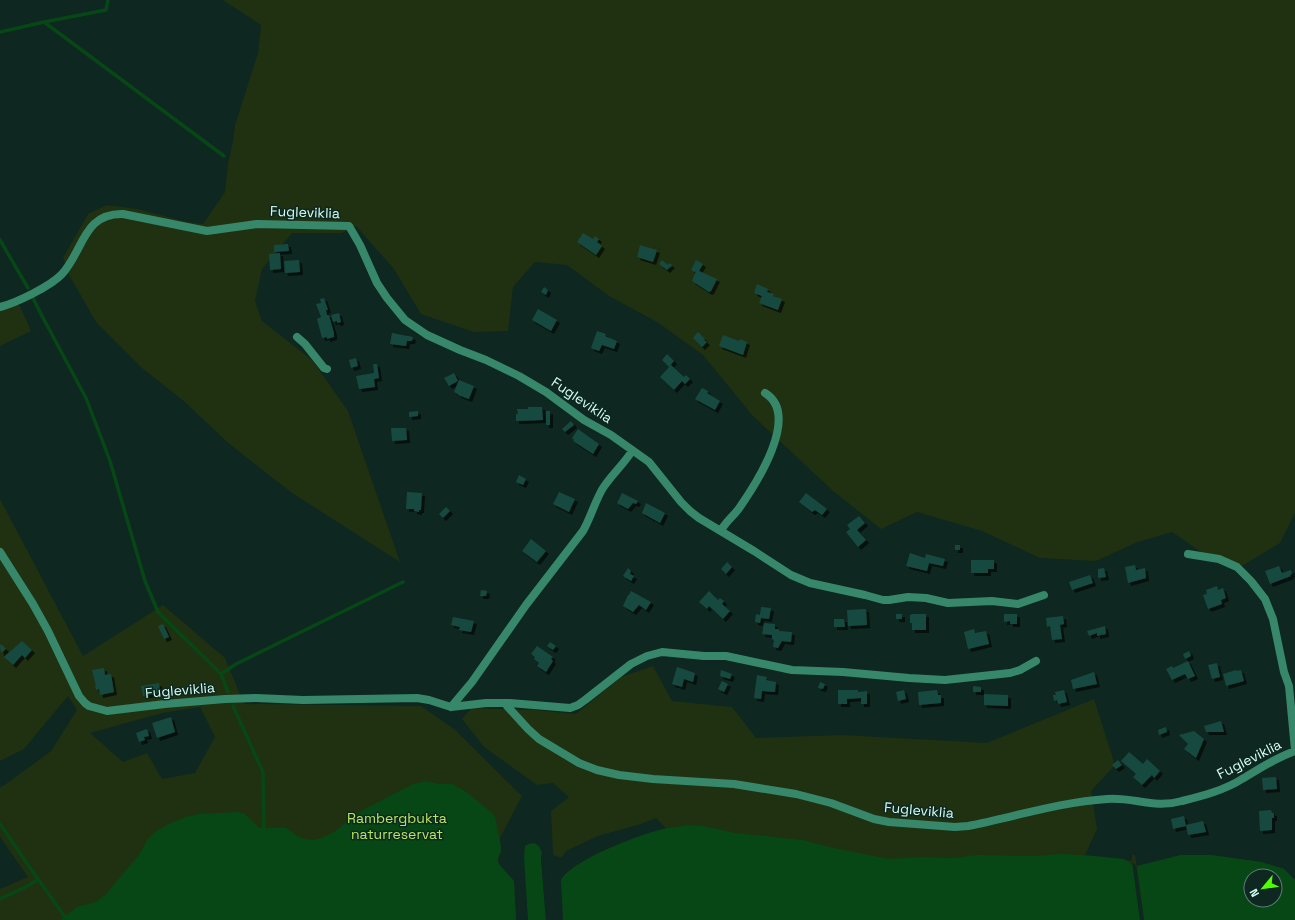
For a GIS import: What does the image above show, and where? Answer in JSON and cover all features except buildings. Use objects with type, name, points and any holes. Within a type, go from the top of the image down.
[{"type":"street","name":"Fugleviklia","points":[[0,307],[8,305],[35,292],[58,278],[68,266],[90,227],[97,220],[109,215],[122,214],[207,231],[257,224],[349,226],[360,245],[377,283],[405,320],[432,337],[486,360],[531,383],[556,398],[584,420],[611,435],[649,462],[690,511],[699,518],[791,575],[803,580],[865,594],[883,600],[908,596],[948,603],[992,601],[1018,604],[1044,595]]},
{"type":"street","points":[[297,337],[305,344],[324,368],[328,369]]},
{"type":"street","points":[[721,531],[741,506],[774,445],[779,424],[778,408],[771,397],[766,393]]},
{"type":"street","points":[[451,707],[472,682],[526,605],[579,536],[589,520],[609,478],[632,451]]},
{"type":"street","name":"Fugleviklia","points":[[0,552],[48,631],[79,696],[85,703],[107,711],[165,704],[256,698],[303,700],[405,698],[429,700],[451,707],[486,703],[519,703],[565,708],[574,707],[585,700],[631,664],[647,656],[662,652],[704,656],[726,656],[792,670],[843,672],[945,680],[1010,674],[1036,661]]},
{"type":"street","name":"Fugleviklia","points":[[506,704],[539,740],[579,764],[597,770],[628,776],[734,784],[777,791],[831,803],[874,819],[898,823],[955,827],[968,826],[1058,806],[1108,799],[1159,804],[1181,802],[1234,784],[1269,762],[1295,750],[1289,686],[1284,672],[1274,619],[1265,599],[1251,580],[1237,567],[1219,559],[1188,554]]},
{"type":"green space","points":[[223,0],[1295,0],[1295,513],[1280,543],[1237,569],[1207,556],[1172,532],[1138,542],[1096,561],[1040,558],[982,531],[917,512],[881,529],[833,491],[752,415],[703,355],[657,322],[609,296],[567,265],[535,262],[513,287],[508,331],[474,332],[421,314],[394,269],[356,226],[342,233],[292,233],[262,269],[255,301],[262,321],[312,360],[348,411],[400,562],[292,493],[227,442],[186,403],[142,368],[96,322],[69,275],[63,258],[88,214],[107,205],[137,209],[187,222],[203,224],[225,192],[235,125],[258,53],[261,25]]},
{"type":"green space","points":[[19,304],[31,331],[0,346],[0,310]]},
{"type":"green space","points":[[0,499],[83,656],[163,605],[225,658],[244,704],[421,706],[454,729],[522,796],[500,838],[501,852],[498,859],[500,867],[514,881],[516,920],[0,920],[0,889],[28,877],[0,837],[0,787],[51,751],[77,710],[68,696],[24,749],[0,761]],"holes":[[[200,707],[215,737],[195,773],[162,779],[147,753],[123,762],[90,733],[162,713]]]},
{"type":"green space","points":[[653,666],[672,701],[732,707],[756,738],[842,735],[987,743],[1094,699],[1115,765],[1091,791],[1097,829],[1085,855],[1132,861],[1132,855],[1135,855],[1137,866],[1181,855],[1211,855],[1261,862],[1281,868],[1243,868],[1243,908],[1283,908],[1284,869],[1295,880],[1295,920],[563,920],[565,874],[581,862],[608,848],[666,828],[656,818],[641,824],[598,836],[566,851],[561,858],[553,855],[551,811],[569,797],[553,783],[537,785],[484,747],[462,719],[471,708],[536,710],[576,714],[621,677]]},
{"type":"shaded area","name":"Rambergbukta naturreservat","points":[[427,781],[439,784],[452,784],[465,791],[495,816],[501,847],[498,863],[514,881],[516,920],[61,920],[77,907],[96,902],[106,894],[139,855],[147,840],[155,832],[186,817],[199,814],[238,812],[245,814],[259,828],[286,828],[297,836],[313,840],[322,838],[334,832],[361,811],[413,784]]},
{"type":"shaded area","points":[[689,825],[703,826],[735,833],[802,840],[889,859],[921,857],[953,858],[978,855],[1032,856],[1063,854],[1124,859],[1133,865],[1140,920],[563,920],[561,880],[568,872],[594,856],[627,841],[668,828]]},
{"type":"shaded area","points":[[534,843],[539,846],[542,853],[541,858],[546,920],[528,920],[524,857],[525,846]]},
{"type":"shaded area","points":[[1181,855],[1211,855],[1261,862],[1281,868],[1243,868],[1243,908],[1283,908],[1283,869],[1295,880],[1295,920],[1144,920],[1137,866]]},
{"type":"pier","points":[[541,858],[543,859],[548,920],[546,920]]},
{"type":"pier","points":[[1132,862],[1135,866],[1136,864],[1144,920],[1140,920]]},
{"type":"waterway","points":[[0,32],[106,10],[108,0]]},
{"type":"waterway","points":[[44,22],[224,156]]},
{"type":"waterway","points":[[0,240],[28,288]]},
{"type":"waterway","points":[[33,298],[86,398],[110,461],[145,581],[158,612],[221,674],[228,692]]},
{"type":"waterway","points":[[221,674],[236,664],[403,582]]},
{"type":"waterway","points":[[233,706],[263,772],[264,828]]},
{"type":"waterway","points":[[0,824],[65,917]]},
{"type":"waterway","points":[[0,899],[30,885],[38,879]]}]
